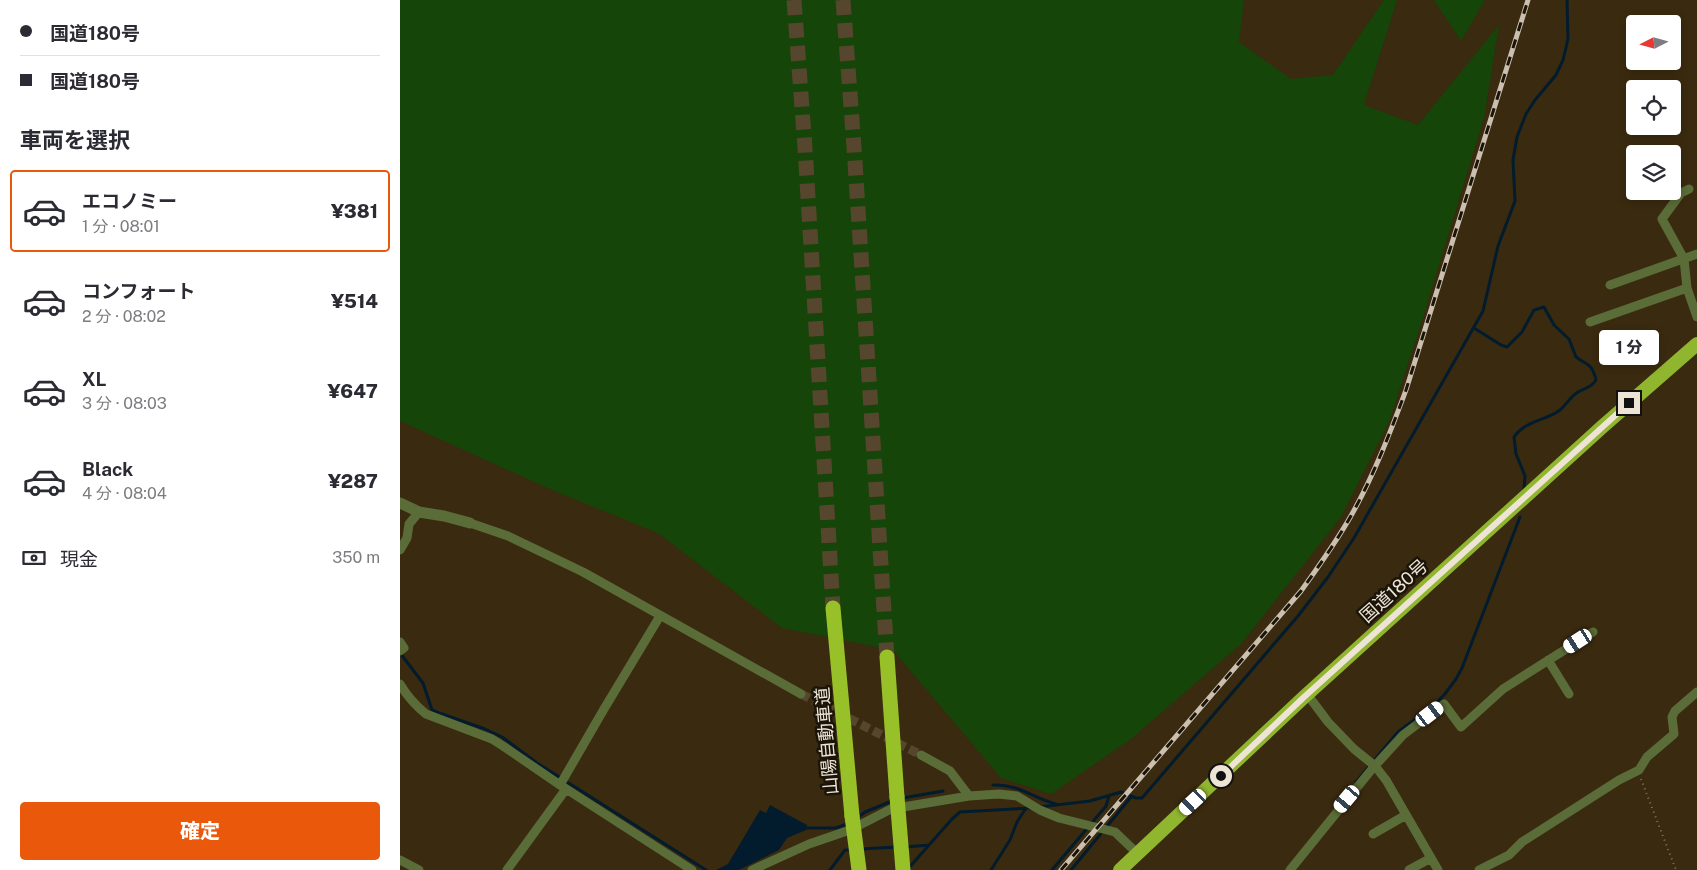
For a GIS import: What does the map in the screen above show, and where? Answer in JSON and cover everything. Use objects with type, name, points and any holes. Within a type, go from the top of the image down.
[{"type":"highway","name":"国道180号","points":[[1120,870],[1307,694],[1602,427],[1697,344]]},
{"type":"highway","name":"山陽自動車道","points":[[833,608],[852,816],[859,870]]},
{"type":"highway","points":[[887,657],[903,870]]},
{"type":"street","points":[[1689,189],[1681,192],[1662,219],[1684,259],[1687,288],[1697,317]]},
{"type":"street","points":[[1610,285],[1697,254]]},
{"type":"street","points":[[1590,322],[1687,288]]},
{"type":"street","points":[[400,503],[419,512],[470,523],[508,536],[544,553],[583,572],[801,694]]},
{"type":"street","points":[[400,550],[407,538],[409,524],[419,512]]},
{"type":"street","points":[[507,870],[563,783],[604,709],[660,616]]},
{"type":"street","points":[[1290,870],[1373,764],[1403,735],[1444,704],[1461,727],[1503,689],[1593,632]]},
{"type":"street","points":[[1548,660],[1569,694]]},
{"type":"street","points":[[400,684],[403,696],[426,714],[492,740],[563,783],[692,870]]},
{"type":"street","points":[[1479,870],[1509,855],[1522,842],[1619,780],[1639,770],[1647,757],[1674,734],[1672,717],[1675,711],[1697,692]]},
{"type":"street","points":[[1307,694],[1328,722],[1347,742],[1373,764],[1386,780],[1438,870]]},
{"type":"street","points":[[921,755],[950,771],[968,796]]},
{"type":"street","points":[[752,870],[809,844],[850,830],[878,814],[891,810],[968,796],[1007,794],[1016,796],[1040,810],[1059,818],[1114,832],[1138,854]]},
{"type":"street","points":[[1373,834],[1406,815]]},
{"type":"street","points":[[1410,870],[1431,858]]},
{"type":"street","points":[[400,860],[419,870]]},
{"type":"path","points":[[1639,770],[1645,791],[1676,870]]},
{"type":"green space","points":[[400,0],[1244,0],[1239,42],[1291,79],[1333,75],[1384,0],[1397,0],[1364,105],[1418,125],[1499,25],[1484,118],[1421,324],[1389,422],[1341,517],[1242,643],[1131,739],[1051,794],[1001,778],[893,650],[782,628],[658,533],[552,490],[400,421]]},
{"type":"green space","points":[[1434,0],[1485,0],[1461,41]]},
{"type":"water","points":[[770,805],[807,825],[806,830],[787,838],[779,850],[739,870],[716,870],[728,864],[760,810],[766,813]]},
{"type":"waterway","points":[[1039,807],[1090,801],[1121,792],[1136,798],[1142,798],[1298,616],[1328,577],[1354,538],[1483,311],[1498,246],[1515,201],[1513,160],[1517,137],[1526,114],[1556,75],[1563,60],[1568,39],[1567,0]]},
{"type":"waterway","points":[[1474,328],[1507,347],[1522,332],[1534,310],[1544,307],[1554,325],[1569,339],[1576,357],[1593,370],[1596,380],[1592,385],[1574,394],[1560,410],[1524,427],[1514,437],[1516,454],[1525,476],[1524,489]]},
{"type":"waterway","points":[[1356,782],[1398,732],[1433,706],[1456,679],[1462,668],[1520,517]]},
{"type":"waterway","points":[[400,653],[423,683],[432,710],[502,737],[537,763],[706,870]]},
{"type":"waterway","points":[[993,785],[1018,789],[1056,804]]},
{"type":"waterway","points":[[903,798],[943,791]]},
{"type":"waterway","points":[[1052,870],[1106,806],[1109,796]]},
{"type":"waterway","points":[[1071,870],[1131,797]]},
{"type":"waterway","points":[[857,818],[865,812],[892,801]]},
{"type":"waterway","points":[[991,870],[1010,840],[1017,822],[1026,808]]},
{"type":"waterway","points":[[907,870],[960,812],[1031,808]]},
{"type":"waterway","points":[[802,828],[836,828],[847,824]]},
{"type":"waterway","points":[[906,847],[929,845]]},
{"type":"waterway","points":[[861,849],[897,847]]},
{"type":"waterway","points":[[830,870],[845,850],[852,850]]},
{"type":"tunnel","points":[[794,0],[805,148],[833,608]]},
{"type":"tunnel","points":[[843,0],[887,657]]},
{"type":"tunnel","points":[[801,694],[921,755]]},
{"type":"railway","points":[[1061,870],[1301,591],[1334,544],[1360,499],[1406,390],[1528,0]]},
{"type":"route","points":[[1221,776],[1303,698],[1629,403]]}]
